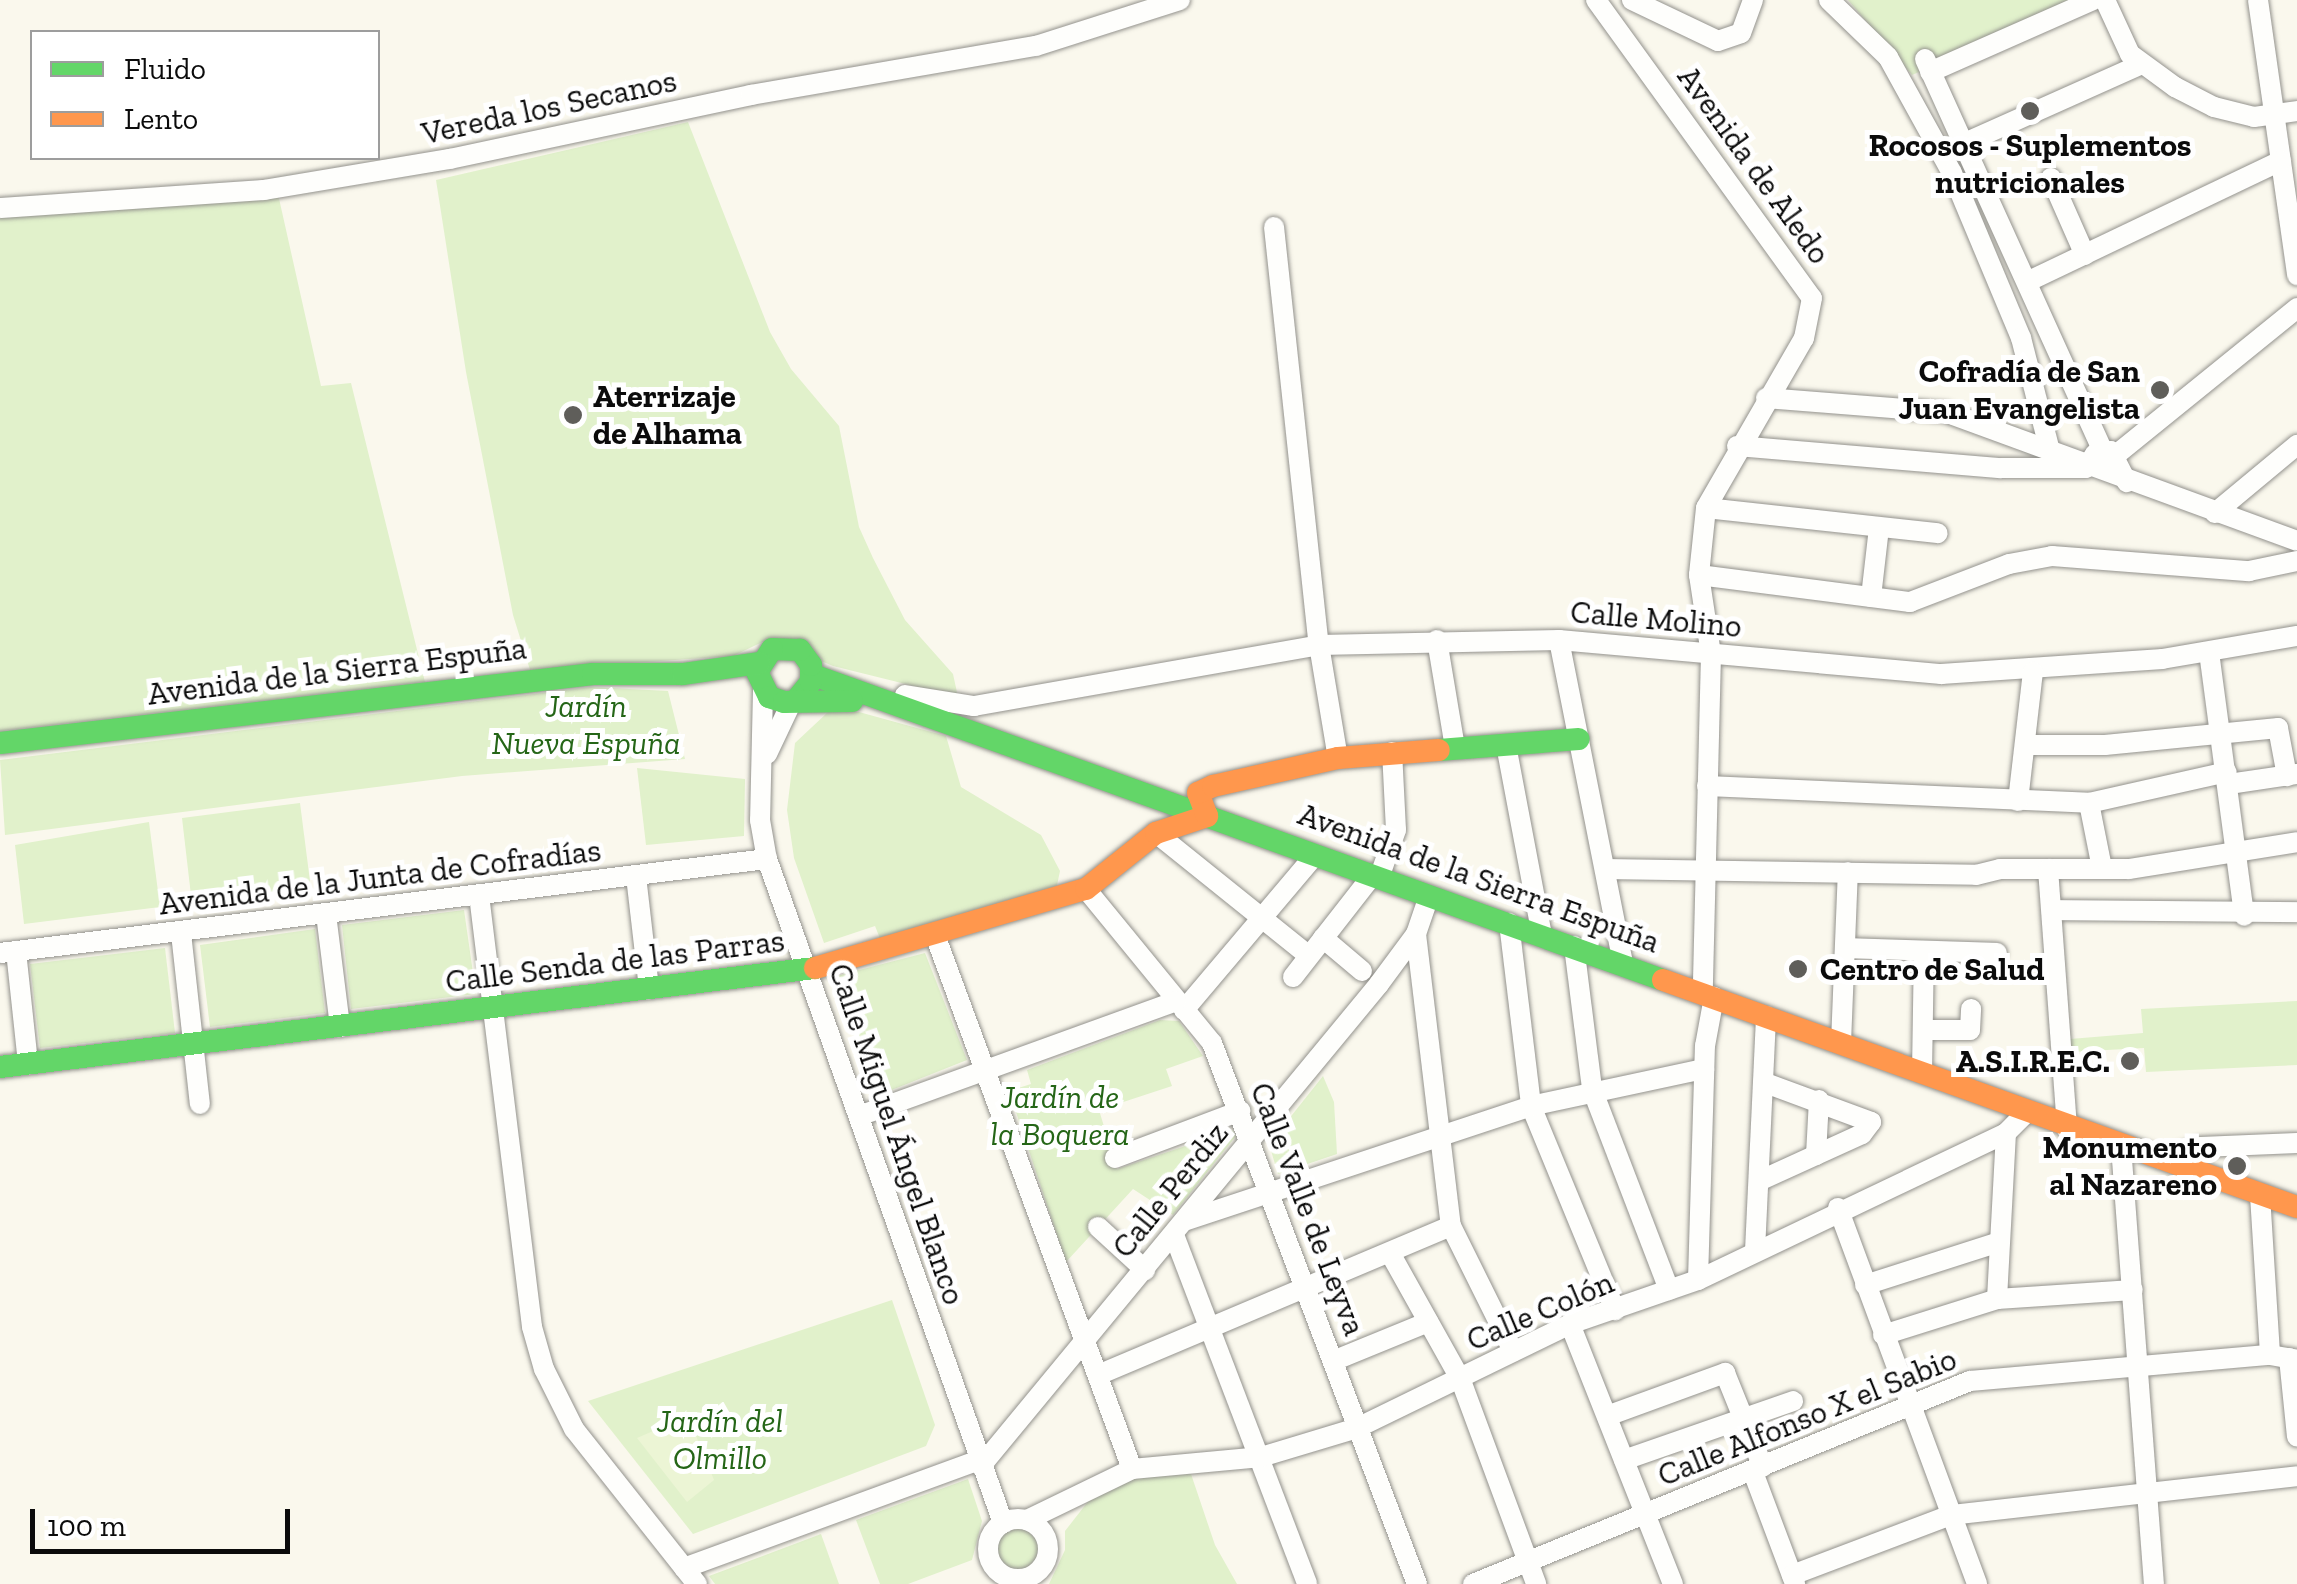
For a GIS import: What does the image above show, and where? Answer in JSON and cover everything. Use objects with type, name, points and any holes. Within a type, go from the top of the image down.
[{"type":"main road","points":[[781,646],[800,650],[812,670],[795,700],[762,690],[759,663],[781,646]]},
{"type":"main road","name":"Avenida de la Sierra Espuña","points":[[0,742],[593,674],[683,674],[759,663]]},
{"type":"main road","name":"Avenida de la Sierra Espuña","points":[[812,670],[910,710],[1542,934],[2024,1114],[2297,1207]]},
{"type":"main road","name":"Avenida de la Sierra Espuña","points":[[683,674],[762,690]]},
{"type":"main road","name":"Avenida de la Sierra Espuña","points":[[795,700],[910,710]]},
{"type":"main road","points":[[1207,816],[1198,798],[1202,790],[1338,758],[1578,739]]},
{"type":"main road","name":"Calle Senda de las Parras","points":[[0,1068],[808,970],[1086,889],[1156,834],[1207,816]]},
{"type":"street","name":"Vereda los Secanos","points":[[0,208],[264,190],[450,160],[751,95],[1018,50],[1180,0]]},
{"type":"street","name":"Avenida de Aledo","points":[[1596,0],[1812,298],[1804,338],[1737,446],[1706,508],[1699,575],[1711,654],[1706,872],[1709,995],[1698,1280]]},
{"type":"street","points":[[1632,0],[1718,40],[1740,33],[1753,0]]},
{"type":"street","points":[[1830,0],[1888,57],[1952,173],[2021,338],[2050,451]]},
{"type":"street","points":[[2094,0],[1928,65],[2126,482]]},
{"type":"street","points":[[2105,0],[2139,64],[2214,108],[2274,116],[2297,111]]},
{"type":"street","points":[[2258,0],[2297,275]]},
{"type":"street","points":[[1965,143],[2139,64]]},
{"type":"street","points":[[2030,282],[2281,161]]},
{"type":"street","points":[[2051,178],[2085,255]]},
{"type":"street","points":[[1274,227],[1319,645],[1338,758]]},
{"type":"street","points":[[1737,446],[2001,468],[2086,468],[2297,308]]},
{"type":"street","points":[[1766,398],[1944,412],[2214,513],[2293,533]]},
{"type":"street","points":[[2214,513],[2297,445]]},
{"type":"street","points":[[1706,508],[1938,533]]},
{"type":"street","points":[[1871,597],[1878,528]]},
{"type":"street","points":[[1699,575],[1910,602],[2009,564],[2052,556],[2249,571],[2297,561]]},
{"type":"street","name":"Calle Molino","points":[[812,670],[944,704],[1011,701],[1319,645],[1559,640],[1941,674],[2033,672],[2209,652],[2297,636]]},
{"type":"street","points":[[1437,640],[1455,748]]},
{"type":"street","points":[[1559,640],[1623,964]]},
{"type":"street","points":[[2209,652],[2244,916]]},
{"type":"street","points":[[2018,801],[2033,672]]},
{"type":"street","name":"Calle Miguel Ángel Blanco","points":[[762,690],[764,760],[760,820],[767,859],[1002,1523]]},
{"type":"street","name":"Calle Miguel Ángel Blanco","points":[[764,760],[795,700]]},
{"type":"street","points":[[999,740],[994,719],[1011,701]]},
{"type":"street","points":[[1707,786],[2089,803],[2228,778],[2292,775],[2278,728],[2222,736],[2025,745]]},
{"type":"street","points":[[1506,745],[1542,934]]},
{"type":"street","points":[[1293,977],[1376,877],[1396,830],[1392,752]]},
{"type":"street","points":[[2089,803],[2102,868]]},
{"type":"street","points":[[1156,834],[1309,956]]},
{"type":"street","points":[[1605,869],[1976,875],[2102,868],[2297,842]]},
{"type":"street","points":[[859,1116],[984,1069],[1180,1006],[1262,919],[1315,855]]},
{"type":"street","name":"Avenida de la Junta de Cofradías","points":[[8,952],[767,859]]},
{"type":"street","points":[[2048,869],[2067,1129]]},
{"type":"street","points":[[1841,1043],[1848,872]]},
{"type":"street","points":[[636,876],[649,990]]},
{"type":"street","name":"Calle Valle de Leyva","points":[[1086,889],[1212,1042],[1417,1584]]},
{"type":"street","points":[[479,896],[532,1328],[544,1369],[574,1429],[690,1576],[980,1463]]},
{"type":"street","name":"Calle Perdiz","points":[[980,1463],[1179,1228],[1416,934],[1429,896]]},
{"type":"street","points":[[2052,910],[2244,916],[2297,912]]},
{"type":"street","points":[[326,914],[340,1026]]},
{"type":"street","points":[[1509,923],[1531,1106],[1615,1310]]},
{"type":"street","points":[[181,933],[200,1104]]},
{"type":"street","points":[[1416,934],[1451,1226],[1513,1351]]},
{"type":"street","points":[[935,935],[1132,1468]]},
{"type":"street","points":[[1323,938],[1362,971]]},
{"type":"street","points":[[1574,946],[1592,1089],[1669,1290]]},
{"type":"street","points":[[1846,948],[1998,953]]},
{"type":"street","points":[[1922,1073],[1924,951]]},
{"type":"street","points":[[8,952],[28,1064]]},
{"type":"street","points":[[1923,1030],[1970,1030],[1971,1009]]},
{"type":"street","points":[[1755,1251],[1766,1016]]},
{"type":"street","points":[[1307,1584],[1210,1326],[1179,1228],[1270,1193],[1531,1106],[1592,1089],[1704,1068]]},
{"type":"street","points":[[1759,1181],[1862,1134],[1871,1122],[1763,1082]]},
{"type":"street","points":[[1816,1155],[1819,1100]]},
{"type":"street","points":[[1115,1158],[1240,1111]]},
{"type":"street","points":[[1997,1299],[2006,1133],[2024,1114]]},
{"type":"street","name":"Calle Colón","points":[[1027,1520],[1132,1468],[1261,1457],[1357,1428],[1570,1324],[1698,1280],[1838,1208],[2006,1133]]},
{"type":"street","points":[[2159,1159],[2201,1148],[2297,1143]]},
{"type":"street","points":[[2121,1146],[2154,1584]]},
{"type":"street","points":[[2260,1194],[2297,1437]]},
{"type":"street","points":[[1838,1208],[1977,1584]]},
{"type":"street","points":[[1098,1375],[1451,1226]]},
{"type":"street","points":[[1098,1227],[1144,1270]]},
{"type":"street","points":[[1865,1285],[1999,1242]]},
{"type":"street","points":[[1390,1253],[1460,1378],[1536,1584]]},
{"type":"street","points":[[1884,1335],[1997,1299],[2133,1290]]},
{"type":"street","points":[[1333,1360],[1428,1322]]},
{"type":"street","points":[[1570,1324],[1673,1584]]},
{"type":"street","name":"Calle Alfonso X el Sabio","points":[[1473,1584],[1970,1381],[2286,1358]]},
{"type":"street","points":[[1607,1416],[1725,1373],[1794,1580],[1951,1515],[2297,1476]]},
{"type":"street","points":[[1624,1460],[1793,1401]]},
{"type":"street","name":"Calle Colón","points":[[1047,1541],[1083,1492]]},
{"type":"street","points":[[1027,1520],[1047,1541],[1040,1570],[1014,1582],[991,1575],[988,1541],[1002,1523],[1027,1520]]},
{"type":"green space","points":[[1848,0],[2083,0],[1912,75]]},
{"type":"green space","points":[[688,122],[770,332],[791,369],[839,426],[859,527],[873,558],[905,620],[953,674],[958,697],[833,666],[769,639],[733,656],[530,670],[513,615],[466,372],[436,180]]},
{"type":"green space","points":[[278,194],[321,386],[351,383],[425,682],[0,731],[0,214]]},
{"type":"green space","name":"Jardín Nueva Espuña","points":[[591,687],[668,691],[685,759],[462,776],[5,835],[0,760]]},
{"type":"green space","points":[[828,712],[859,712],[946,736],[961,787],[1041,835],[1060,871],[1056,890],[881,941],[875,926],[824,943],[794,858],[787,810],[795,743]]},
{"type":"green space","points":[[637,768],[745,779],[744,836],[646,845]]},
{"type":"green space","points":[[300,803],[311,889],[192,904],[182,818]]},
{"type":"green space","points":[[149,822],[160,907],[24,924],[15,845]]},
{"type":"green space","points":[[464,910],[476,994],[351,1009],[342,925]]},
{"type":"green space","points":[[315,929],[325,1013],[210,1027],[200,945]]},
{"type":"green space","points":[[165,948],[175,1033],[40,1048],[30,964]]},
{"type":"green space","points":[[925,953],[967,1060],[879,1095],[836,976]]},
{"type":"green space","points":[[2297,1001],[2297,1065],[2146,1072],[2144,1048],[2070,1052],[2070,1039],[2143,1033],[2141,1009]]},
{"type":"green space","name":"Jardín de la Boquera","points":[[1160,1020],[1179,1021],[1203,1056],[1166,1069],[1172,1086],[1099,1110],[1117,1169],[1233,1130],[1236,1136],[1173,1215],[1133,1189],[1066,1262],[1009,1091],[1031,1084],[1027,1070]]},
{"type":"green space","points":[[1323,1076],[1334,1102],[1337,1154],[1278,1174],[1269,1144]]},
{"type":"green space","name":"Jardín del Olmillo","points":[[892,1300],[935,1425],[926,1446],[693,1534],[588,1401]]},
{"type":"green space","points":[[688,1416],[714,1480],[687,1502],[637,1438]]},
{"type":"green space","points":[[1191,1474],[1215,1545],[1237,1584],[1049,1584],[1065,1550],[1065,1531],[1090,1499],[1137,1476]]},
{"type":"green space","points":[[968,1479],[982,1521],[972,1560],[908,1584],[880,1584],[856,1520]]},
{"type":"green space","points":[[1018,1529],[1033,1535],[1039,1550],[1033,1565],[1018,1571],[1003,1565],[997,1550],[1003,1535]]},
{"type":"green space","points":[[821,1534],[839,1584],[715,1584],[709,1576]]},
{"type":"traffic: fast","points":[[797,699],[811,682],[811,665],[800,650],[772,649],[757,672],[769,697],[784,702],[852,701]]},
{"type":"traffic: fast","points":[[0,743],[593,674],[683,674],[759,663]]},
{"type":"traffic: fast","points":[[813,675],[1663,980]]},
{"type":"traffic: fast","points":[[1439,750],[1579,739]]},
{"type":"traffic: fast","points":[[0,1067],[815,968]]},
{"type":"traffic: slow","points":[[815,968],[1086,889],[1156,833],[1207,816],[1198,793],[1213,786],[1338,758],[1439,750]]},
{"type":"traffic: slow","points":[[1663,980],[2297,1207]]},
{"type":"place","name":"Rocosos - Suplementos nutricionales","points":[[2030,111]]},
{"type":"place","name":"Cofradía de San Juan Evangelista","points":[[2160,390]]},
{"type":"place","name":"Aterrizaje de Alhama","points":[[573,415]]},
{"type":"place","name":"Centro de Salud","points":[[1798,969]]},
{"type":"place","name":"A.S.I.R.E.C.","points":[[2130,1061]]},
{"type":"place","name":"Monumento al Nazareno","points":[[2237,1166]]}]
